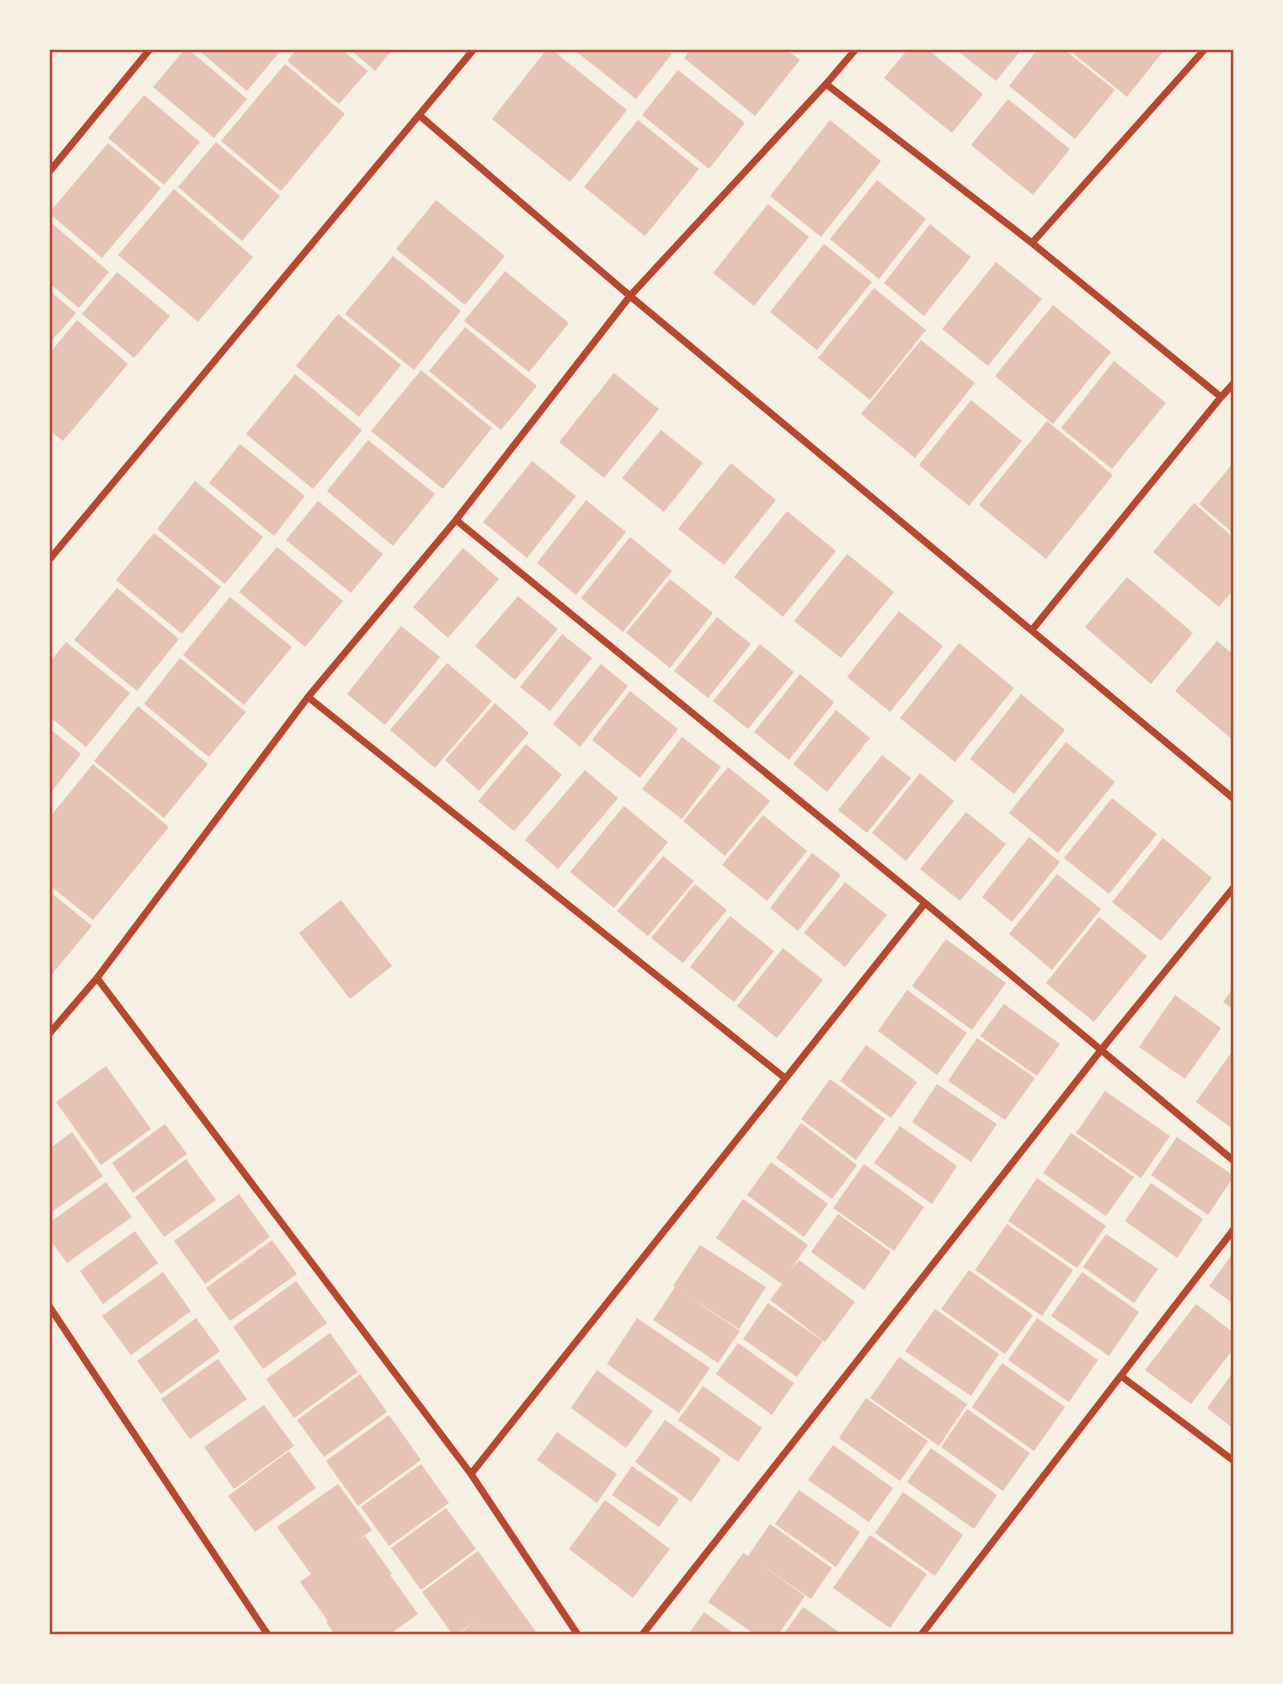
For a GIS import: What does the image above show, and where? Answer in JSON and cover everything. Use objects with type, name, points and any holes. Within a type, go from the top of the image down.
[{"type":"street","points":[[49,172],[150,49]]},
{"type":"street","points":[[49,560],[474,49]]},
{"type":"street","points":[[49,1034],[97,978],[309,697],[456,520],[630,296],[856,49]]},
{"type":"street","points":[[1032,243],[1205,49]]},
{"type":"street","points":[[826,83],[1032,243],[1221,397]]},
{"type":"street","points":[[419,115],[630,296],[1233,796]]},
{"type":"street","points":[[1032,630],[1234,383]]},
{"type":"street","points":[[456,520],[925,903],[1234,1161]]},
{"type":"street","points":[[309,697],[785,1078]]},
{"type":"street","points":[[642,1635],[1101,1050],[1234,887]]},
{"type":"street","points":[[471,1474],[925,903]]},
{"type":"street","points":[[97,978],[471,1474],[579,1635]]},
{"type":"street","points":[[921,1635],[1234,1229]]},
{"type":"street","points":[[49,1306],[268,1635]]},
{"type":"street","points":[[1121,1376],[1234,1461]]},
{"type":"building","points":[[185,49],[247,99],[214,138],[153,87]]},
{"type":"building","points":[[197,49],[282,49],[247,91]]},
{"type":"building","points":[[297,49],[341,49],[368,71],[339,104],[287,61]]},
{"type":"building","points":[[350,49],[393,49],[375,71]]},
{"type":"building","points":[[547,49],[551,49],[627,110],[570,182],[492,119]]},
{"type":"building","points":[[573,49],[666,49],[672,54],[636,99]]},
{"type":"building","points":[[691,49],[786,49],[800,60],[755,116],[684,58]]},
{"type":"building","points":[[908,49],[927,49],[983,94],[952,133],[884,78]]},
{"type":"building","points":[[955,49],[1022,49],[996,81]]},
{"type":"building","points":[[1038,49],[1063,49],[1115,90],[1075,139],[1009,86]]},
{"type":"building","points":[[1068,49],[1165,49],[1127,97]]},
{"type":"building","points":[[285,64],[345,114],[281,191],[221,141]]},
{"type":"building","points":[[678,70],[745,123],[709,169],[642,115]]},
{"type":"building","points":[[144,95],[200,142],[164,185],[108,138]]},
{"type":"building","points":[[1008,99],[1070,149],[1033,195],[971,145]]},
{"type":"building","points":[[638,120],[699,169],[645,236],[584,187]]},
{"type":"building","points":[[830,120],[881,161],[821,237],[770,196]]},
{"type":"building","points":[[216,142],[280,196],[242,241],[178,187]]},
{"type":"building","points":[[108,143],[161,188],[102,258],[49,213]]},
{"type":"building","points":[[877,180],[926,219],[879,279],[830,239]]},
{"type":"building","points":[[174,189],[253,257],[198,322],[118,255]]},
{"type":"building","points":[[436,200],[505,256],[465,305],[396,249]]},
{"type":"building","points":[[768,204],[809,237],[754,306],[713,273]]},
{"type":"building","points":[[49,221],[109,272],[79,308],[49,283]]},
{"type":"building","points":[[930,224],[971,257],[924,316],[884,283]]},
{"type":"building","points":[[824,244],[872,282],[817,350],[770,312]]},
{"type":"building","points":[[393,256],[461,311],[414,370],[345,314]]},
{"type":"building","points":[[996,262],[1042,299],[988,366],[942,329]]},
{"type":"building","points":[[505,271],[569,323],[529,372],[464,321]]},
{"type":"building","points":[[117,272],[170,316],[134,358],[82,314]]},
{"type":"building","points":[[874,288],[926,330],[870,400],[818,358]]},
{"type":"building","points":[[49,290],[76,313],[49,344]]},
{"type":"building","points":[[1053,305],[1111,352],[1053,424],[995,376]]},
{"type":"building","points":[[338,314],[401,365],[359,417],[296,366]]},
{"type":"building","points":[[77,320],[128,364],[63,441],[49,430],[49,354]]},
{"type":"building","points":[[465,327],[537,386],[501,430],[429,371]]},
{"type":"building","points":[[921,340],[975,383],[915,458],[861,414]]},
{"type":"building","points":[[1114,361],[1166,403],[1112,469],[1061,428]]},
{"type":"building","points":[[421,370],[492,428],[443,489],[371,431]]},
{"type":"building","points":[[614,373],[659,409],[604,478],[559,442]]},
{"type":"building","points":[[295,374],[362,430],[313,489],[246,434]]},
{"type":"building","points":[[971,400],[1022,441],[969,506],[919,465]]},
{"type":"building","points":[[1047,421],[1113,475],[1046,559],[979,505]]},
{"type":"building","points":[[661,430],[703,463],[664,512],[622,478]]},
{"type":"building","points":[[368,440],[435,494],[393,546],[327,491]]},
{"type":"building","points":[[240,444],[305,496],[274,536],[209,483]]},
{"type":"building","points":[[532,461],[576,496],[527,558],[483,522]]},
{"type":"building","points":[[1234,462],[1234,534],[1199,504]]},
{"type":"building","points":[[731,463],[776,500],[724,565],[678,529]]},
{"type":"building","points":[[195,481],[263,537],[225,584],[157,529]]},
{"type":"building","points":[[586,500],[626,532],[576,595],[537,563]]},
{"type":"building","points":[[318,501],[383,554],[351,593],[286,540]]},
{"type":"building","points":[[1194,503],[1234,538],[1234,589],[1219,607],[1153,552]]},
{"type":"building","points":[[787,511],[836,551],[783,617],[734,577]]},
{"type":"building","points":[[154,533],[221,587],[182,634],[116,580]]},
{"type":"building","points":[[630,537],[672,571],[623,632],[581,598]]},
{"type":"building","points":[[277,547],[343,601],[305,647],[239,592]]},
{"type":"building","points":[[463,548],[499,579],[448,638],[413,607]]},
{"type":"building","points":[[847,554],[894,592],[841,658],[794,621]]},
{"type":"building","points":[[1127,577],[1193,633],[1151,684],[1085,627]]},
{"type":"building","points":[[670,579],[713,613],[670,668],[626,633]]},
{"type":"building","points":[[117,588],[179,639],[137,691],[74,640]]},
{"type":"building","points":[[518,596],[558,629],[515,680],[475,646]]},
{"type":"building","points":[[230,597],[292,647],[244,705],[183,655]]},
{"type":"building","points":[[899,611],[943,646],[890,712],[847,677]]},
{"type":"building","points":[[717,617],[751,644],[708,698],[674,671]]},
{"type":"building","points":[[401,626],[440,657],[385,725],[347,694]]},
{"type":"building","points":[[562,634],[592,658],[550,711],[520,687]]},
{"type":"building","points":[[1217,641],[1234,655],[1234,741],[1175,691]]},
{"type":"building","points":[[66,642],[130,693],[86,747],[49,716],[49,663]]},
{"type":"building","points":[[959,643],[1014,688],[955,762],[900,718]]},
{"type":"building","points":[[760,644],[794,672],[748,729],[713,701]]},
{"type":"building","points":[[180,658],[246,712],[209,757],[144,704]]},
{"type":"building","points":[[447,663],[492,701],[435,768],[390,730]]},
{"type":"building","points":[[601,664],[628,686],[580,747],[553,724]]},
{"type":"building","points":[[800,674],[834,702],[789,760],[754,732]]},
{"type":"building","points":[[630,691],[678,729],[640,778],[592,740]]},
{"type":"building","points":[[1021,694],[1065,730],[1014,794],[970,759]]},
{"type":"building","points":[[495,703],[529,733],[479,791],[445,760]]},
{"type":"building","points":[[138,706],[208,764],[164,818],[94,761]]},
{"type":"building","points":[[836,710],[870,738],[827,792],[793,764]]},
{"type":"building","points":[[49,728],[81,754],[49,795]]},
{"type":"building","points":[[682,737],[721,767],[682,819],[642,789]]},
{"type":"building","points":[[1066,742],[1115,782],[1058,853],[1009,813]]},
{"type":"building","points":[[526,744],[562,775],[514,831],[478,801]]},
{"type":"building","points":[[882,755],[911,778],[867,833],[838,810]]},
{"type":"building","points":[[93,764],[169,827],[93,920],[49,885],[49,818]]},
{"type":"building","points":[[728,767],[770,801],[725,856],[683,821]]},
{"type":"building","points":[[585,770],[618,798],[558,869],[525,840]]},
{"type":"building","points":[[920,773],[954,801],[906,861],[872,833]]},
{"type":"building","points":[[1112,798],[1157,834],[1109,894],[1064,858]]},
{"type":"building","points":[[624,806],[668,842],[614,908],[570,872]]},
{"type":"building","points":[[966,812],[1006,844],[960,901],[920,869]]},
{"type":"building","points":[[763,815],[807,851],[767,901],[722,865]]},
{"type":"building","points":[[1029,837],[1060,862],[1012,922],[982,897]]},
{"type":"building","points":[[1163,838],[1212,878],[1161,941],[1112,902]]},
{"type":"building","points":[[812,853],[841,875],[798,931],[770,908]]},
{"type":"building","points":[[663,856],[694,881],[648,936],[617,911]]},
{"type":"building","points":[[1057,874],[1101,909],[1052,970],[1009,934]]},
{"type":"building","points":[[845,882],[887,915],[845,967],[804,933]]},
{"type":"building","points":[[695,884],[727,910],[683,963],[651,938]]},
{"type":"building","points":[[49,891],[92,926],[49,978]]},
{"type":"building","points":[[341,900],[392,966],[350,999],[299,933]]},
{"type":"building","points":[[730,916],[774,951],[734,1002],[690,967]]},
{"type":"building","points":[[1099,917],[1147,956],[1094,1022],[1046,983]]},
{"type":"building","points":[[946,939],[1006,983],[972,1030],[912,986]]},
{"type":"building","points":[[783,948],[823,980],[777,1038],[737,1006]]},
{"type":"building","points":[[1234,987],[1234,1010],[1223,1002]]},
{"type":"building","points":[[907,990],[967,1033],[937,1075],[878,1031]]},
{"type":"building","points":[[1175,995],[1221,1028],[1185,1079],[1139,1047]]},
{"type":"building","points":[[1004,1004],[1060,1044],[1037,1076],[980,1036]]},
{"type":"building","points":[[977,1038],[1035,1078],[1005,1120],[948,1081]]},
{"type":"building","points":[[866,1045],[917,1082],[891,1118],[840,1081]]},
{"type":"building","points":[[1231,1053],[1234,1055],[1233,1129],[1196,1102]]},
{"type":"building","points":[[106,1066],[151,1129],[101,1165],[56,1102]]},
{"type":"building","points":[[830,1079],[885,1119],[856,1160],[801,1119]]},
{"type":"building","points":[[937,1084],[997,1124],[971,1162],[912,1122]]},
{"type":"building","points":[[1105,1091],[1170,1136],[1141,1178],[1076,1133]]},
{"type":"building","points":[[801,1123],[857,1165],[832,1199],[776,1158]]},
{"type":"building","points":[[165,1124],[187,1154],[133,1193],[112,1163]]},
{"type":"building","points":[[900,1126],[957,1166],[932,1204],[874,1163]]},
{"type":"building","points":[[72,1132],[103,1176],[49,1214],[49,1149]]},
{"type":"building","points":[[1071,1133],[1134,1177],[1106,1216],[1043,1173]]},
{"type":"building","points":[[1177,1137],[1234,1176],[1208,1215],[1151,1175]]},
{"type":"building","points":[[186,1159],[216,1200],[164,1237],[135,1197]]},
{"type":"building","points":[[771,1162],[828,1204],[804,1237],[747,1195]]},
{"type":"building","points":[[864,1164],[924,1207],[894,1251],[833,1208]]},
{"type":"building","points":[[1037,1178],[1106,1226],[1077,1268],[1008,1221]]},
{"type":"building","points":[[106,1182],[132,1217],[67,1263],[49,1238],[49,1223]]},
{"type":"building","points":[[1151,1183],[1203,1219],[1177,1258],[1125,1221]]},
{"type":"building","points":[[239,1194],[270,1237],[205,1284],[174,1241]]},
{"type":"building","points":[[743,1199],[808,1245],[789,1272],[799,1260],[855,1302],[825,1342],[770,1300],[782,1284],[716,1238]]},
{"type":"building","points":[[838,1214],[891,1252],[864,1290],[811,1252]]},
{"type":"building","points":[[1007,1224],[1073,1270],[1042,1316],[975,1270]]},
{"type":"building","points":[[135,1231],[158,1263],[103,1304],[80,1271]]},
{"type":"building","points":[[1106,1234],[1158,1269],[1134,1303],[1083,1267]]},
{"type":"building","points":[[272,1240],[297,1274],[230,1321],[206,1288]]},
{"type":"building","points":[[700,1245],[766,1287],[739,1329],[685,1294],[740,1331],[718,1363],[653,1320]]},
{"type":"building","points":[[1234,1252],[1234,1304],[1209,1286]]},
{"type":"building","points":[[969,1270],[1033,1315],[1005,1354],[941,1309]]},
{"type":"building","points":[[163,1272],[191,1311],[131,1355],[102,1316]]},
{"type":"building","points":[[1082,1272],[1139,1312],[1109,1356],[1051,1316]]},
{"type":"building","points":[[296,1281],[327,1323],[263,1369],[233,1327]]},
{"type":"building","points":[[768,1303],[823,1341],[797,1377],[743,1339]]},
{"type":"building","points":[[1196,1304],[1234,1333],[1234,1348],[1191,1404],[1145,1370]]},
{"type":"building","points":[[935,1309],[999,1354],[971,1396],[905,1351]]},
{"type":"building","points":[[196,1318],[220,1351],[161,1394],[137,1361]]},
{"type":"building","points":[[637,1318],[710,1368],[679,1413],[607,1364]]},
{"type":"building","points":[[1037,1318],[1098,1360],[1069,1402],[1008,1360]]},
{"type":"building","points":[[330,1333],[358,1372],[294,1418],[266,1379]]},
{"type":"building","points":[[738,1343],[794,1383],[772,1415],[716,1374]]},
{"type":"building","points":[[899,1357],[967,1404],[939,1446],[870,1398]]},
{"type":"building","points":[[218,1359],[247,1399],[190,1439],[161,1399]]},
{"type":"building","points":[[1002,1363],[1065,1407],[1034,1451],[972,1407]]},
{"type":"building","points":[[597,1370],[653,1411],[626,1448],[571,1408]]},
{"type":"building","points":[[1234,1371],[1234,1429],[1207,1408]]},
{"type":"building","points":[[360,1374],[387,1412],[324,1457],[297,1420]]},
{"type":"building","points":[[703,1386],[762,1428],[738,1462],[678,1420]]},
{"type":"building","points":[[866,1398],[928,1441],[900,1481],[839,1438]]},
{"type":"building","points":[[264,1405],[294,1446],[234,1489],[204,1447]]},
{"type":"building","points":[[967,1409],[1030,1453],[1003,1491],[941,1447]]},
{"type":"building","points":[[389,1415],[421,1460],[358,1506],[326,1461]]},
{"type":"building","points":[[665,1420],[721,1459],[691,1502],[635,1462]]},
{"type":"building","points":[[557,1432],[617,1474],[597,1503],[537,1460]]},
{"type":"building","points":[[833,1445],[893,1488],[869,1522],[808,1480]]},
{"type":"building","points":[[931,1448],[997,1495],[974,1529],[907,1482]]},
{"type":"building","points":[[289,1451],[316,1488],[255,1532],[228,1496]]},
{"type":"building","points":[[421,1464],[449,1503],[389,1546],[361,1507]]},
{"type":"building","points":[[632,1466],[679,1499],[659,1527],[612,1495]]},
{"type":"building","points":[[338,1484],[372,1530],[358,1540],[365,1536],[418,1614],[389,1635],[335,1635],[300,1582],[311,1574],[277,1527]]},
{"type":"building","points":[[799,1490],[860,1532],[836,1567],[775,1524]]},
{"type":"building","points":[[903,1492],[963,1535],[935,1576],[875,1533]]},
{"type":"building","points":[[605,1500],[670,1549],[633,1598],[569,1549]]},
{"type":"building","points":[[446,1508],[476,1549],[421,1590],[391,1548]]},
{"type":"building","points":[[770,1524],[832,1568],[811,1599],[760,1564],[805,1596],[778,1635],[756,1635],[708,1602],[743,1553],[748,1556]]},
{"type":"building","points":[[870,1535],[927,1574],[890,1628],[833,1588]]},
{"type":"building","points":[[478,1551],[536,1632],[532,1635],[458,1635],[475,1621],[453,1635],[422,1592]]},
{"type":"building","points":[[803,1607],[843,1635],[783,1635]]},
{"type":"building","points":[[704,1612],[736,1635],[688,1635]]}]
